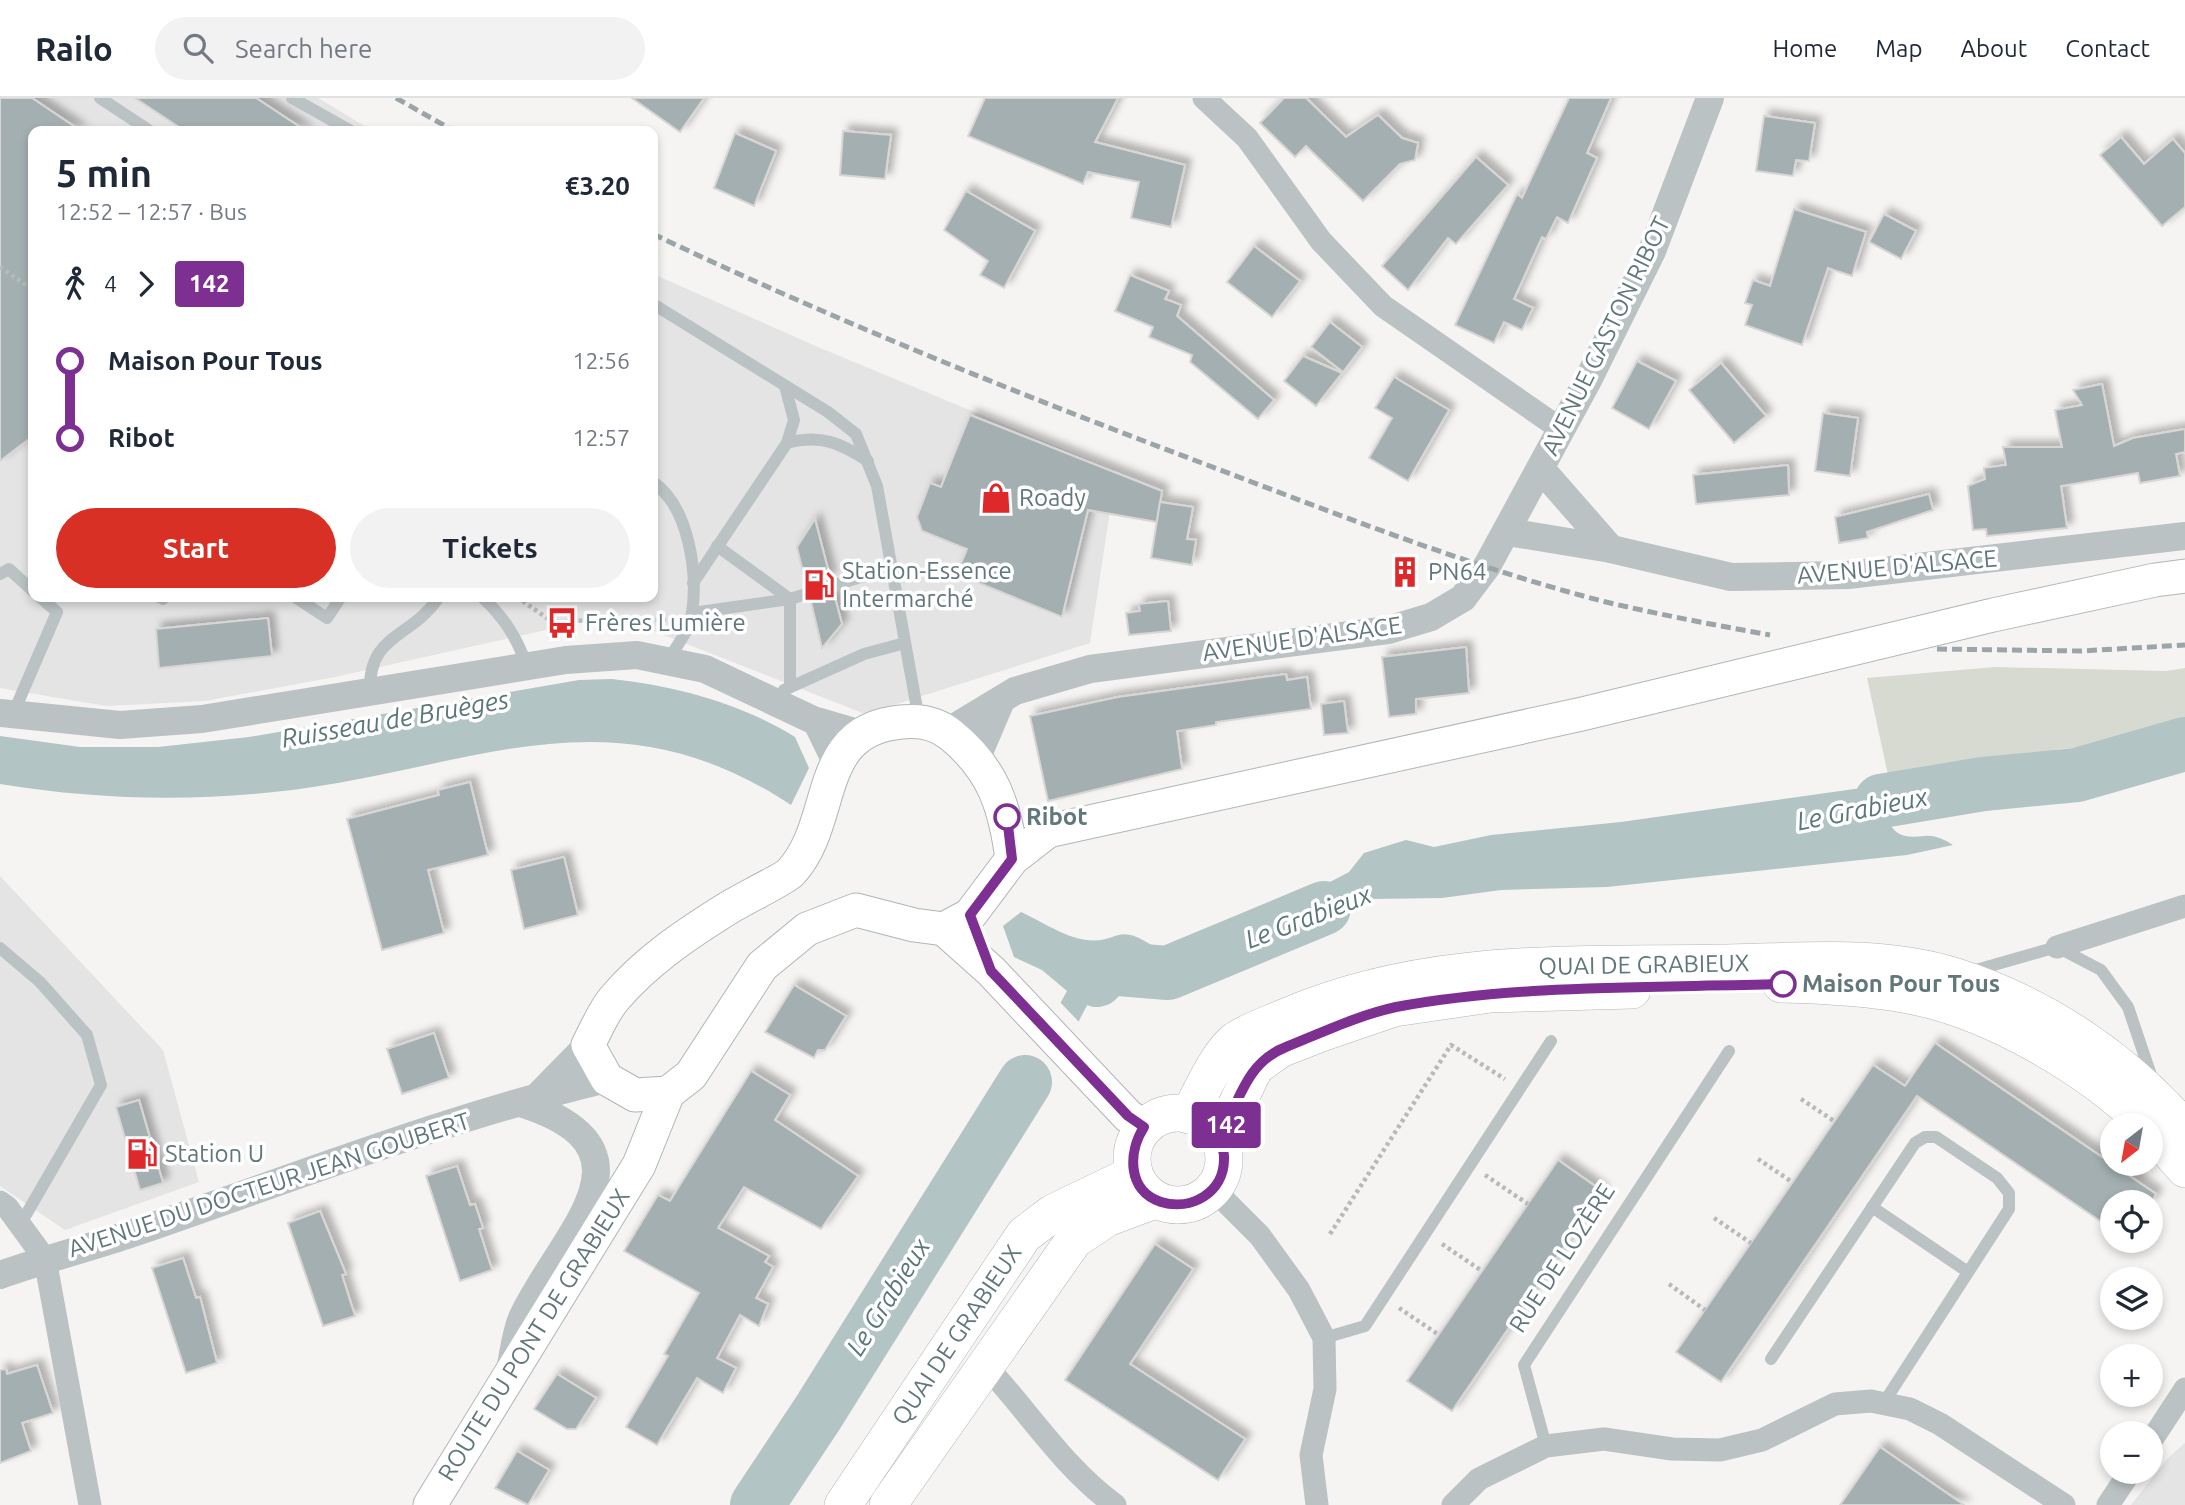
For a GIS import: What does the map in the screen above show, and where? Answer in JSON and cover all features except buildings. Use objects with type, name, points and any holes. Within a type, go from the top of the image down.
[{"type":"main road","points":[[1012,859],[1007,817],[977,757],[933,726],[886,723],[861,734],[836,760],[811,840],[789,875],[665,949],[612,1000],[588,1045],[621,1087],[668,1093],[691,1075],[762,966],[807,929],[856,909],[914,925],[957,922],[1012,859],[1048,831],[1582,714],[1993,615],[2185,576]]},
{"type":"main road","points":[[1007,817],[1048,831]]},
{"type":"main road","points":[[957,922],[991,971],[1136,1122]]},
{"type":"main road","name":"QUAI DE GRABIEUX","points":[[1189,1115],[1215,1068],[1234,1041],[1312,1006],[1377,985],[1489,967],[1874,960],[1916,966],[1954,976],[2032,1007],[2093,1044],[2148,1113]]},
{"type":"main road","name":"QUAI DE GRABIEUX","points":[[1220,1139],[1255,1067],[1280,1049],[1394,1008],[1490,994],[1783,984],[1873,989],[1912,995],[2020,1034],[2144,1113]]},
{"type":"main road","name":"ROUTE DU PONT DE GRABIEUX","points":[[621,1087],[639,1165]]},
{"type":"main road","name":"ROUTE DU PONT DE GRABIEUX","points":[[430,1505],[639,1165],[668,1093]]},
{"type":"main road","points":[[1173,1113],[1202,1119],[1220,1139],[1225,1158],[1221,1178],[1213,1189],[1193,1204],[1174,1206],[1144,1187],[1133,1149],[1136,1122],[1173,1113]]},
{"type":"main road","name":"QUAI DE GRABIEUX","points":[[2163,1122],[2185,1129]]},
{"type":"main road","name":"QUAI DE GRABIEUX","points":[[2163,1135],[2185,1169]]},
{"type":"main road","name":"QUAI DE GRABIEUX","points":[[888,1505],[1074,1240],[1107,1218],[1144,1187]]},
{"type":"main road","name":"QUAI DE GRABIEUX","points":[[843,1505],[1024,1235],[1053,1213],[1144,1187]]},
{"type":"street","points":[[1204,98],[1247,138],[1321,241],[1383,306],[1562,430]]},
{"type":"street","name":"AVENUE GASTON RIBOT","points":[[1508,532],[1652,251],[1710,98]]},
{"type":"street","points":[[1541,469],[1611,549]]},
{"type":"street","name":"AVENUE D'ALSACE","points":[[933,726],[1000,703],[1015,691],[1032,684],[1090,669],[1388,630],[1432,617],[1463,598],[1508,532],[1611,549],[1731,578],[1848,575],[2185,536]]},
{"type":"street","points":[[7,714],[120,725],[202,719],[527,667],[637,655],[705,669],[779,692],[813,720],[861,734]]},
{"type":"street","points":[[977,757],[1000,703]]},
{"type":"street","points":[[813,720],[830,755],[836,760]]},
{"type":"street","points":[[2057,947],[2185,906]]},
{"type":"street","name":"AVENUE DU DOCTEUR JEAN GOUBERT","points":[[529,1100],[588,1045]]},
{"type":"street","name":"AVENUE DU DOCTEUR JEAN GOUBERT","points":[[0,1275],[125,1235],[317,1167],[529,1100],[621,1087]]},
{"type":"street","points":[[508,1379],[522,1320],[591,1201],[598,1172],[594,1151],[584,1137],[529,1100]]},
{"type":"street","points":[[1213,1189],[1260,1236],[1299,1290],[1324,1338],[1325,1389],[1311,1455],[1317,1505]]},
{"type":"street","points":[[0,1202],[44,1259],[90,1505]]},
{"type":"street","points":[[985,1365],[1022,1404],[1063,1460],[1115,1505]]},
{"type":"street","points":[[2163,1423],[2185,1389]]},
{"type":"street","points":[[1453,1505],[1479,1479],[1546,1446],[1604,1439],[1672,1448],[1720,1450],[1762,1440],[1835,1404],[1883,1404],[1910,1409],[1940,1424],[2064,1505]]},
{"type":"street","points":[[2108,1505],[2122,1484]]},
{"type":"lane","points":[[100,98],[142,126]]},
{"type":"lane","points":[[292,98],[342,126]]},
{"type":"lane","points":[[658,307],[785,386],[856,434],[877,486],[905,643],[933,726]]},
{"type":"lane","points":[[694,583],[787,443],[794,420],[785,386]]},
{"type":"lane","points":[[787,443],[806,438],[831,440],[869,462]]},
{"type":"lane","points":[[658,488],[675,509],[688,543],[694,583],[691,618],[667,662]]},
{"type":"lane","points":[[717,546],[790,599]]},
{"type":"lane","points":[[691,618],[790,599],[893,568]]},
{"type":"lane","points":[[0,574],[9,569],[28,586]]},
{"type":"lane","points":[[779,692],[790,599]]},
{"type":"lane","points":[[7,714],[57,612],[46,602]]},
{"type":"lane","points":[[303,602],[327,618],[338,602]]},
{"type":"lane","points":[[370,692],[369,673],[374,656],[381,647],[429,612],[436,602]]},
{"type":"lane","points":[[487,602],[500,613],[519,643],[527,667]]},
{"type":"lane","points":[[779,692],[864,654],[905,643]]},
{"type":"lane","points":[[1954,976],[2057,947],[2101,970],[2127,1007],[2152,1113]]},
{"type":"lane","points":[[0,948],[40,982],[87,1035],[101,1085],[20,1225]]},
{"type":"lane","points":[[1324,1338],[1364,1326],[1551,1041]]},
{"type":"lane","name":"RUE DE LOZÈRE","points":[[1546,1446],[1524,1365],[1729,1051]]},
{"type":"lane","points":[[1771,1359],[1915,1143],[1936,1137],[1997,1178],[2009,1194],[2009,1209],[1883,1404]]},
{"type":"lane","points":[[1872,1207],[1968,1272]]},
{"type":"path","points":[[0,267],[28,287]]},
{"type":"path","points":[[524,602],[554,623],[611,618],[691,618]]},
{"type":"path","points":[[1330,1234],[1451,1045],[1520,1088]]},
{"type":"path","points":[[1801,1099],[1834,1121]]},
{"type":"path","points":[[1758,1159],[1792,1182]]},
{"type":"path","points":[[1470,1165],[1528,1204]]},
{"type":"path","points":[[1714,1219],[1751,1242]]},
{"type":"path","points":[[1426,1233],[1482,1271]]},
{"type":"path","points":[[1669,1284],[1705,1310]]},
{"type":"path","points":[[1383,1298],[1439,1335]]},
{"type":"shaded area","points":[[0,98],[318,98],[365,126],[28,126],[28,602],[658,602],[658,276],[818,347],[1116,471],[1090,643],[865,714],[613,615],[335,677],[205,701],[106,706],[0,688]]},
{"type":"shaded area","points":[[1995,667],[2166,671],[2185,668],[2185,740],[2060,749],[1890,784],[1867,678]]},
{"type":"shaded area","points":[[0,876],[163,1050],[199,1182],[65,1230],[0,1186]]},
{"type":"shaded area","points":[[2185,1443],[2185,1505],[2131,1505],[2147,1484],[2163,1484],[2163,1464]]},
{"type":"water","name":"Ruisseau de Bruèges","points":[[612,679],[660,686],[707,698],[752,715],[795,737],[809,768],[791,805],[724,769],[659,749],[597,742],[536,745],[344,782],[239,795],[171,798],[103,796],[0,784],[0,736],[80,747],[158,747],[249,737],[579,680]]},
{"type":"water","points":[[1890,784],[1954,789],[1902,810],[1890,824],[1901,835],[1932,836],[1953,845],[1907,855],[1607,887],[1501,890],[1442,898],[1371,899],[1254,939],[1315,890],[1349,872],[1364,853],[1406,840],[1434,847],[1491,835],[1621,822]]},
{"type":"water","points":[[1021,912],[1061,932],[1086,940],[1124,934],[1141,939],[1153,946],[1153,963],[1164,973],[1141,984],[1124,978],[1104,980],[1094,993],[1046,1082],[980,1154],[969,1147],[969,1138],[1027,1064],[1067,991],[1042,970],[1014,957],[1003,926]]},
{"type":"pier","points":[[1058,1000],[1081,1024],[1052,1078],[1028,1054]]},
{"type":"waterway","name":"Le Grabieux","points":[[1881,801],[1983,784],[2077,775],[2185,744]]},
{"type":"waterway","name":"Le Grabieux","points":[[1097,980],[1106,968],[1168,973],[1324,908]]},
{"type":"waterway","name":"Le Grabieux","points":[[757,1505],[818,1413],[1025,1082]]},
{"type":"railway","points":[[396,98],[445,126]]},
{"type":"railway","points":[[658,236],[786,295],[989,380],[1398,537],[1502,572],[1606,602],[1770,635]]},
{"type":"railway","points":[[1937,649],[2081,651],[2185,645]]},
{"type":"bus line","name":"142","points":[[1007,817],[1012,859],[970,915],[991,971],[1128,1116],[1144,1127],[1135,1141],[1132,1158],[1134,1174],[1142,1189],[1155,1200],[1174,1206],[1193,1204],[1210,1194],[1221,1178],[1225,1158],[1220,1139],[1245,1081],[1255,1067],[1280,1049],[1321,1033],[1394,1008],[1490,994],[1783,984]]},
{"type":"place","name":"Roady","points":[[996,498]]},
{"type":"place","name":"PN64","points":[[1405,572]]},
{"type":"place","name":"Station-Essence Intermarché","points":[[819,585]]},
{"type":"place","name":"Frères Lumière","points":[[562,623]]},
{"type":"place","name":"Ribot","points":[[1007,817]]},
{"type":"place","name":"Maison Pour Tous","points":[[1783,984]]},
{"type":"place","name":"Station U","points":[[142,1154]]}]
